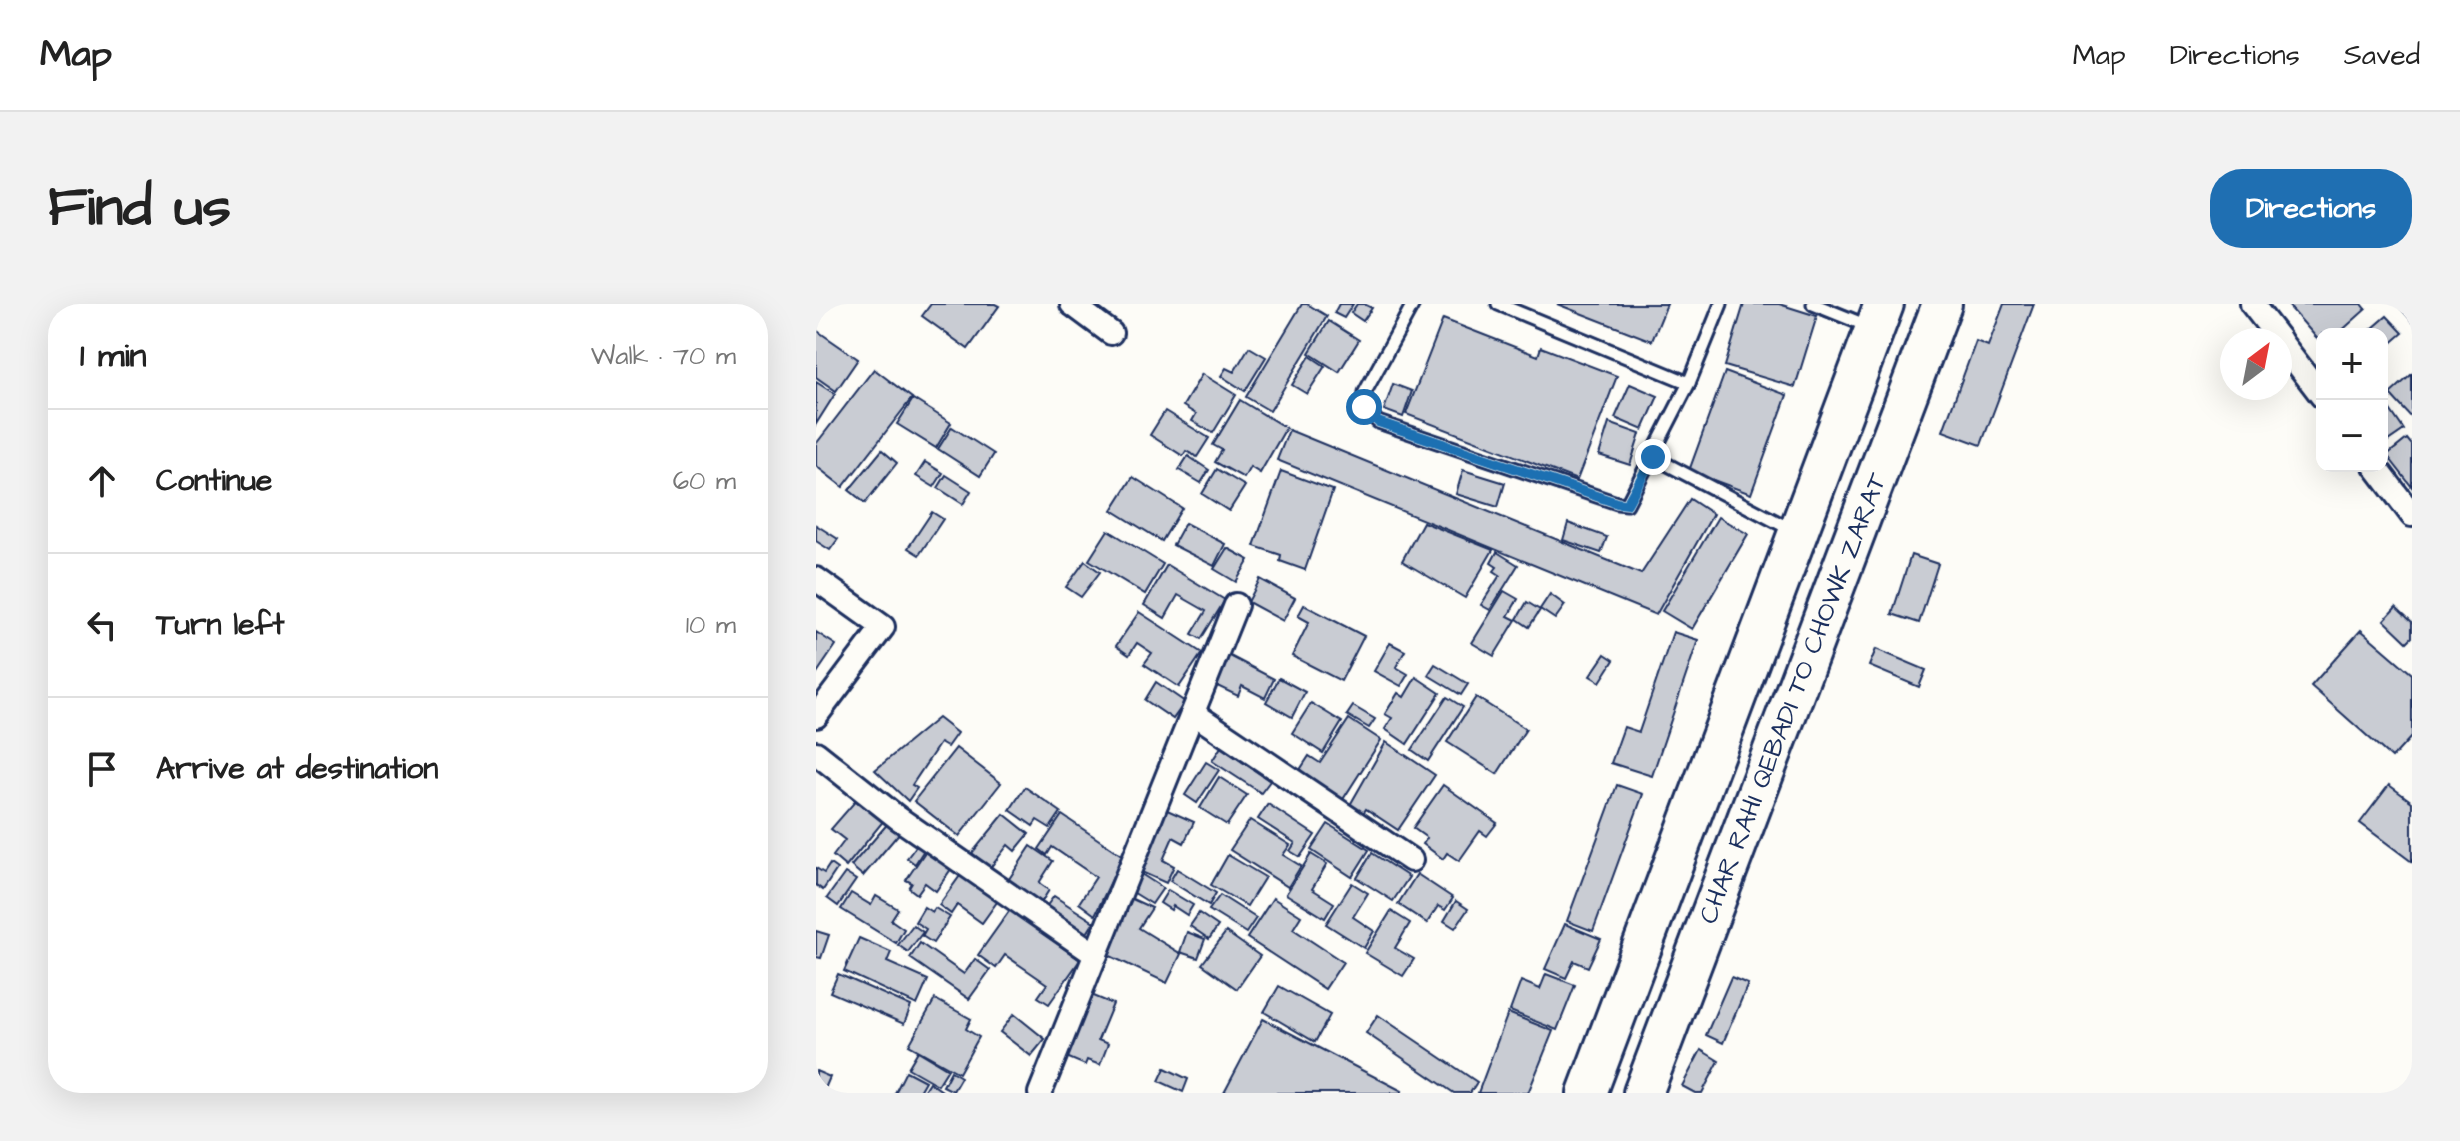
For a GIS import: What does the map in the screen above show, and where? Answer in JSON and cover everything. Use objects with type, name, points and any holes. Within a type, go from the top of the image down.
[{"type":"highway","name":"CHAR RAHI QEBADI TO CHOWK ZARAT","points":[[1643,1093],[1942,304]]},
{"type":"highway","name":"CHAR RAHI QEBADI TO CHOWK ZARAT","points":[[1587,1093],[1879,316]]},
{"type":"street","points":[[1072,304],[1111,333]]},
{"type":"street","points":[[2252,304],[2271,328]]},
{"type":"street","points":[[2292,356],[2316,388]]},
{"type":"street","points":[[2380,472],[2412,515]]},
{"type":"street","points":[[816,579],[883,627],[816,716]]},
{"type":"street","points":[[1040,1093],[1236,605]]},
{"type":"street","points":[[1193,713],[1411,860]]},
{"type":"street","points":[[816,753],[898,818],[1096,955]]},
{"type":"lane","points":[[1413,304],[1365,392],[1364,407],[1378,422],[1627,504],[1689,383],[1721,304]]},
{"type":"lane","points":[[1498,304],[1689,383]]},
{"type":"lane","points":[[1813,304],[1879,316]]},
{"type":"lane","points":[[1653,457],[1799,533]]},
{"type":"building","points":[[931,304],[999,306],[968,349],[922,316]]},
{"type":"building","points":[[1302,304],[1327,316],[1270,411],[1246,397]]},
{"type":"building","points":[[1339,304],[1353,304],[1344,318],[1334,313]]},
{"type":"building","points":[[1357,304],[1372,308],[1363,321],[1351,313]]},
{"type":"building","points":[[1557,304],[1667,304],[1652,341]]},
{"type":"building","points":[[1744,304],[1779,304],[1817,316],[1795,387],[1725,366]]},
{"type":"building","points":[[2004,304],[2034,304],[1981,445],[1943,431],[1976,341],[1988,346]]},
{"type":"building","points":[[2287,304],[2362,304],[2366,309],[2345,328],[2316,328],[2316,337]]},
{"type":"building","points":[[2397,304],[2412,304],[2412,321]]},
{"type":"building","points":[[2387,316],[2403,333],[2388,346],[2388,328],[2373,328]]},
{"type":"building","points":[[1443,319],[1538,356],[1541,347],[1617,376],[1577,480],[1406,414]]},
{"type":"building","points":[[1329,321],[1359,340],[1339,372],[1309,353]]},
{"type":"building","points":[[816,330],[858,359],[836,391],[816,377]]},
{"type":"building","points":[[1249,347],[1266,357],[1245,391],[1221,376],[1226,368],[1234,372]]},
{"type":"building","points":[[1310,356],[1325,366],[1307,394],[1292,385]]},
{"type":"building","points":[[874,369],[912,398],[843,487],[816,466],[816,444]]},
{"type":"building","points":[[1725,372],[1787,395],[1751,494],[1689,471]]},
{"type":"building","points":[[1202,374],[1236,395],[1213,433],[1192,421],[1196,414],[1183,406]]},
{"type":"building","points":[[2412,374],[2412,418],[2390,394]]},
{"type":"building","points":[[816,382],[835,394],[816,424]]},
{"type":"building","points":[[1393,384],[1412,391],[1403,417],[1384,410]]},
{"type":"building","points":[[1630,384],[1658,396],[1643,430],[1615,418]]},
{"type":"building","points":[[913,399],[951,423],[936,448],[897,424]]},
{"type":"building","points":[[1240,400],[1286,428],[1260,473],[1250,467],[1244,478],[1215,462],[1222,450],[1213,445]]},
{"type":"building","points":[[2388,407],[2404,430],[2388,441]]},
{"type":"building","points":[[1165,411],[1209,438],[1197,457],[1186,451],[1183,456],[1150,435]]},
{"type":"building","points":[[1609,423],[1640,434],[1630,465],[1599,455]]},
{"type":"building","points":[[952,427],[994,454],[980,476],[938,449]]},
{"type":"building","points":[[1289,430],[1641,574],[1690,499],[1713,514],[1656,615],[1277,460]]},
{"type":"building","points":[[2407,439],[2412,445],[2412,487],[2388,456]]},
{"type":"building","points":[[882,450],[897,463],[865,503],[849,490]]},
{"type":"building","points":[[1188,456],[1209,470],[1201,483],[1179,470]]},
{"type":"building","points":[[925,462],[943,473],[934,487],[916,476]]},
{"type":"building","points":[[1217,469],[1245,486],[1229,511],[1202,494]]},
{"type":"building","points":[[1463,470],[1505,483],[1498,507],[1456,494]]},
{"type":"building","points":[[1281,471],[1333,490],[1305,570],[1280,561],[1281,555],[1254,546]]},
{"type":"building","points":[[946,475],[971,491],[963,504],[938,488]]},
{"type":"building","points":[[1133,477],[1182,508],[1162,541],[1112,510]]},
{"type":"building","points":[[932,512],[943,519],[919,555],[908,548]]},
{"type":"building","points":[[1718,517],[1748,534],[1692,629],[1662,611]]},
{"type":"building","points":[[1423,522],[1493,550],[1465,598],[1402,561]]},
{"type":"building","points":[[1185,523],[1225,544],[1214,566],[1173,545]]},
{"type":"building","points":[[1568,523],[1607,537],[1601,553],[1563,540]]},
{"type":"building","points":[[816,525],[838,539],[830,550],[816,541]]},
{"type":"building","points":[[1108,530],[1163,564],[1145,594],[1089,560]]},
{"type":"building","points":[[1227,548],[1249,560],[1236,582],[1214,569]]},
{"type":"building","points":[[1497,552],[1518,565],[1490,610],[1481,605],[1500,575],[1491,563]]},
{"type":"building","points":[[1911,555],[1938,564],[1919,623],[1892,614]]},
{"type":"building","points":[[1085,561],[1100,572],[1081,597],[1066,587]]},
{"type":"building","points":[[1167,565],[1225,600],[1201,639],[1192,634],[1206,611],[1178,595],[1165,618],[1144,605]]},
{"type":"building","points":[[1260,579],[1295,598],[1283,621],[1248,602]]},
{"type":"building","points":[[1504,591],[1518,599],[1508,616],[1516,620],[1494,656],[1472,643]]},
{"type":"building","points":[[1550,594],[1565,605],[1555,619],[1540,609]]},
{"type":"building","points":[[1527,602],[1540,610],[1529,627],[1517,619]]},
{"type":"building","points":[[1304,605],[1364,636],[1341,681],[1292,656],[1309,622],[1298,616]]},
{"type":"building","points":[[2396,607],[2412,622],[2412,637],[2407,642],[2384,620]]},
{"type":"building","points":[[1139,612],[1202,653],[1179,687],[1144,664],[1152,653],[1137,643],[1129,655],[1116,646]]},
{"type":"building","points":[[2361,630],[2412,674],[2412,736],[2392,758],[2311,686]]},
{"type":"building","points":[[816,632],[836,645],[817,673],[816,672]]},
{"type":"building","points":[[1673,632],[1698,640],[1652,776],[1611,763],[1624,727],[1639,732]]},
{"type":"building","points":[[1390,643],[1405,651],[1396,667],[1408,674],[1401,686],[1374,671]]},
{"type":"building","points":[[1876,649],[1926,670],[1919,687],[1869,666]]},
{"type":"building","points":[[1605,654],[1614,660],[1600,682],[1590,676]]},
{"type":"building","points":[[1228,655],[1274,679],[1265,698],[1242,686],[1238,696],[1213,684]]},
{"type":"building","points":[[1435,664],[1468,684],[1461,695],[1428,675]]},
{"type":"building","points":[[1416,677],[1440,693],[1407,744],[1385,729],[1392,718],[1385,714],[1398,693],[1404,697]]},
{"type":"building","points":[[1279,678],[1305,692],[1292,717],[1266,702]]},
{"type":"building","points":[[1156,682],[1185,702],[1173,719],[1145,700]]},
{"type":"building","points":[[1447,697],[1463,707],[1428,761],[1412,750]]},
{"type":"building","points":[[1476,697],[1526,729],[1497,774],[1447,742]]},
{"type":"building","points":[[1311,703],[1342,722],[1323,753],[1292,733]]},
{"type":"building","points":[[1353,706],[1375,719],[1369,728],[1347,715]]},
{"type":"building","points":[[938,718],[957,733],[947,747],[940,743],[912,785],[917,788],[908,801],[875,770]]},
{"type":"building","points":[[1349,719],[1381,740],[1340,804],[1296,776],[1309,756],[1320,763]]},
{"type":"building","points":[[1386,742],[1435,775],[1398,830],[1366,809],[1359,820],[1346,812]]},
{"type":"building","points":[[1221,747],[1270,781],[1261,793],[1212,761]]},
{"type":"building","points":[[956,748],[1001,783],[959,836],[914,801]]},
{"type":"building","points":[[1206,762],[1219,770],[1197,803],[1185,795]]},
{"type":"building","points":[[1219,777],[1247,795],[1227,825],[1200,808]]},
{"type":"building","points":[[1443,785],[1497,823],[1487,836],[1480,831],[1459,861],[1447,853],[1443,859],[1423,844],[1427,838],[1413,828]]},
{"type":"building","points":[[1617,785],[1643,794],[1593,931],[1567,921]]},
{"type":"building","points":[[2389,785],[2412,802],[2412,862],[2360,823]]},
{"type":"building","points":[[1025,787],[1061,812],[1050,828],[1037,820],[1033,826],[1010,810]]},
{"type":"building","points":[[858,798],[885,819],[846,867],[833,856],[845,840],[831,829]]},
{"type":"building","points":[[1268,804],[1315,835],[1300,857],[1290,851],[1295,843],[1258,819]]},
{"type":"building","points":[[1165,809],[1194,822],[1184,843],[1173,837],[1163,860],[1174,866],[1166,883],[1137,870]]},
{"type":"building","points":[[1004,814],[1029,834],[1015,851],[1008,845],[990,868],[972,853]]},
{"type":"building","points":[[1062,815],[1123,856],[1095,915],[1079,903],[1096,877],[1052,847],[1047,855],[1039,849]]},
{"type":"building","points":[[1250,820],[1290,845],[1283,855],[1301,866],[1288,887],[1230,850]]},
{"type":"building","points":[[890,821],[901,831],[863,876],[851,866]]},
{"type":"building","points":[[1328,824],[1369,850],[1352,877],[1311,850]]},
{"type":"building","points":[[917,845],[924,850],[915,864],[907,858]]},
{"type":"building","points":[[1031,846],[1053,861],[1039,883],[1049,890],[1039,906],[1005,885]]},
{"type":"building","points":[[925,852],[951,869],[936,891],[925,883],[917,894],[909,888],[912,883],[906,880]]},
{"type":"building","points":[[1372,853],[1409,877],[1393,901],[1357,878]]},
{"type":"building","points":[[1311,854],[1327,864],[1312,889],[1334,903],[1325,918],[1286,894]]},
{"type":"building","points":[[1228,855],[1265,877],[1247,906],[1211,885]]},
{"type":"building","points":[[830,864],[837,869],[823,890],[816,885],[816,868],[824,873]]},
{"type":"building","points":[[1177,869],[1216,893],[1209,905],[1170,881]]},
{"type":"building","points":[[845,873],[856,880],[838,906],[827,898]]},
{"type":"building","points":[[962,873],[997,902],[982,923],[957,905],[951,914],[939,905]]},
{"type":"building","points":[[1141,874],[1163,888],[1152,904],[1131,891]]},
{"type":"building","points":[[1417,874],[1453,898],[1445,910],[1438,906],[1427,923],[1398,904]]},
{"type":"building","points":[[1352,883],[1368,893],[1353,917],[1374,931],[1364,948],[1326,924]]},
{"type":"building","points":[[1168,890],[1193,905],[1187,915],[1173,906],[1171,910],[1160,903]]},
{"type":"building","points":[[851,893],[871,905],[876,896],[898,909],[891,920],[904,929],[896,943],[841,909]]},
{"type":"building","points":[[1220,895],[1256,918],[1246,933],[1209,910]]},
{"type":"building","points":[[1054,896],[1094,922],[1084,938],[1043,911]]},
{"type":"building","points":[[1130,898],[1152,908],[1139,928],[1181,954],[1167,983],[1104,953]]},
{"type":"building","points":[[1273,898],[1301,916],[1293,929],[1343,962],[1325,989],[1247,938]]},
{"type":"building","points":[[1456,901],[1468,909],[1455,928],[1444,921]]},
{"type":"building","points":[[924,907],[932,912],[935,908],[950,917],[933,943],[922,936],[926,929],[915,922]]},
{"type":"building","points":[[1010,910],[1080,960],[1049,1004],[1038,997],[1047,984],[1005,955],[996,968],[978,955]]},
{"type":"building","points":[[1391,911],[1410,923],[1395,948],[1414,959],[1403,976],[1365,953]]},
{"type":"building","points":[[1199,913],[1218,926],[1209,939],[1190,926]]},
{"type":"building","points":[[1565,924],[1601,939],[1588,967],[1574,961],[1566,978],[1545,969]]},
{"type":"building","points":[[913,925],[923,932],[908,952],[898,945]]},
{"type":"building","points":[[816,931],[829,935],[821,958],[816,957]]},
{"type":"building","points":[[1187,932],[1205,939],[1198,958],[1180,952]]},
{"type":"building","points":[[1226,932],[1260,956],[1237,989],[1202,964]]},
{"type":"building","points":[[859,938],[891,952],[887,962],[928,980],[917,1005],[844,971]]},
{"type":"building","points":[[920,943],[964,974],[975,959],[990,970],[969,999],[910,958]]},
{"type":"building","points":[[838,974],[911,1006],[904,1024],[830,992]]},
{"type":"building","points":[[1546,974],[1575,985],[1557,1030],[1510,1011],[1521,981],[1540,989]]},
{"type":"building","points":[[1731,977],[1748,984],[1723,1043],[1706,1035]]},
{"type":"building","points":[[1279,986],[1330,1015],[1315,1042],[1264,1012]]},
{"type":"building","points":[[1089,994],[1113,1004],[1098,1040],[1108,1044],[1100,1065],[1087,1060],[1085,1065],[1064,1056]]},
{"type":"building","points":[[935,999],[971,1019],[966,1029],[979,1037],[959,1073],[909,1045]]},
{"type":"building","points":[[1508,1013],[1553,1031],[1528,1093],[1478,1093]]},
{"type":"building","points":[[1014,1014],[1045,1039],[1031,1056],[1000,1032]]},
{"type":"building","points":[[1378,1015],[1477,1082],[1470,1093],[1454,1093],[1366,1033]]},
{"type":"building","points":[[1263,1019],[1402,1091],[1401,1093],[1224,1093]]},
{"type":"building","points":[[1701,1050],[1719,1061],[1702,1093],[1695,1093],[1682,1086]]},
{"type":"building","points":[[918,1051],[948,1069],[938,1085],[908,1068]]},
{"type":"building","points":[[1165,1068],[1188,1079],[1183,1092],[1159,1081]]},
{"type":"building","points":[[816,1071],[830,1077],[824,1091],[816,1088]]},
{"type":"building","points":[[906,1071],[925,1081],[918,1093],[895,1093]]},
{"type":"building","points":[[951,1071],[961,1077],[953,1091],[943,1086]]},
{"type":"building","points":[[929,1082],[942,1091],[922,1093]]},
{"type":"route","points":[[1364,407],[1378,422],[1617,503],[1627,504],[1635,494],[1653,457]]}]
